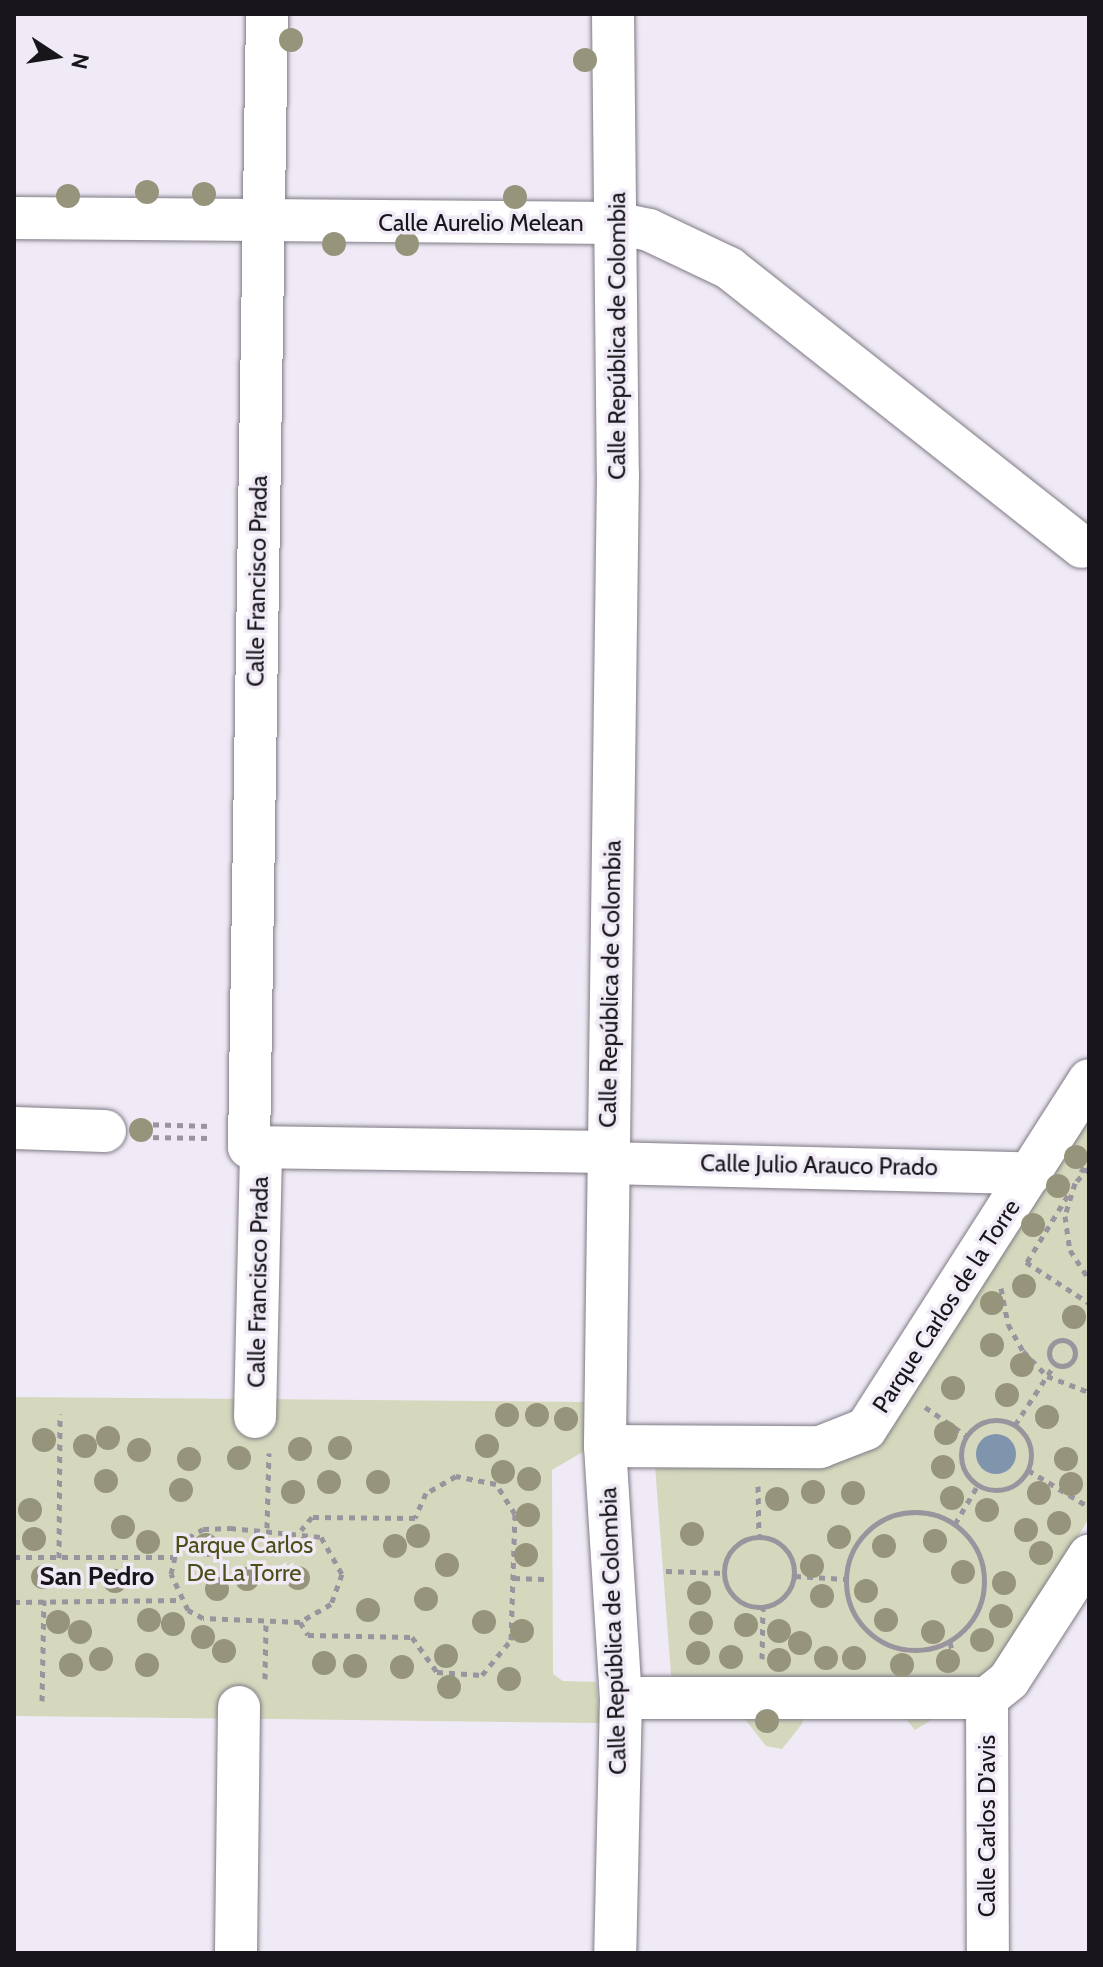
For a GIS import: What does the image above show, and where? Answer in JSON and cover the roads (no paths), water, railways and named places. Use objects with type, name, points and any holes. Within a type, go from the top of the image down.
[{"type":"street","name":"Calle Francisco Prada","points":[[262,1432],[252,1140],[267,14]]},
{"type":"street","name":"Calle República de Colombia","points":[[613,14],[616,223],[605,1446],[621,1698],[615,1953]]},
{"type":"street","name":"Calle Aurelio Melean","points":[[14,218],[263,223],[616,223],[729,268],[1082,547]]},
{"type":"street","name":"Parque Carlos de la Torre","points":[[605,1446],[820,1447],[866,1429],[1089,1080]]},
{"type":"street","points":[[14,1128],[105,1131]]},
{"type":"street","name":"Calle Julio Arauco Prado","points":[[252,1140],[1031,1173]]},
{"type":"street","points":[[621,1698],[987,1698],[1009,1680],[1089,1556]]},
{"type":"street","points":[[236,1953],[252,1697]]},
{"type":"street","name":"Calle Carlos D'avis","points":[[987,1698],[988,1953]]},
{"type":"water","points":[[996,1434],[1010,1440],[1016,1454],[1010,1468],[996,1474],[982,1468],[976,1454],[982,1440]]},
{"type":"district","name":"San Pedro","points":[[97,1577]]},
{"type":"park label","name":"Parque Carlos De La Torre","points":[[244,1559]]}]
